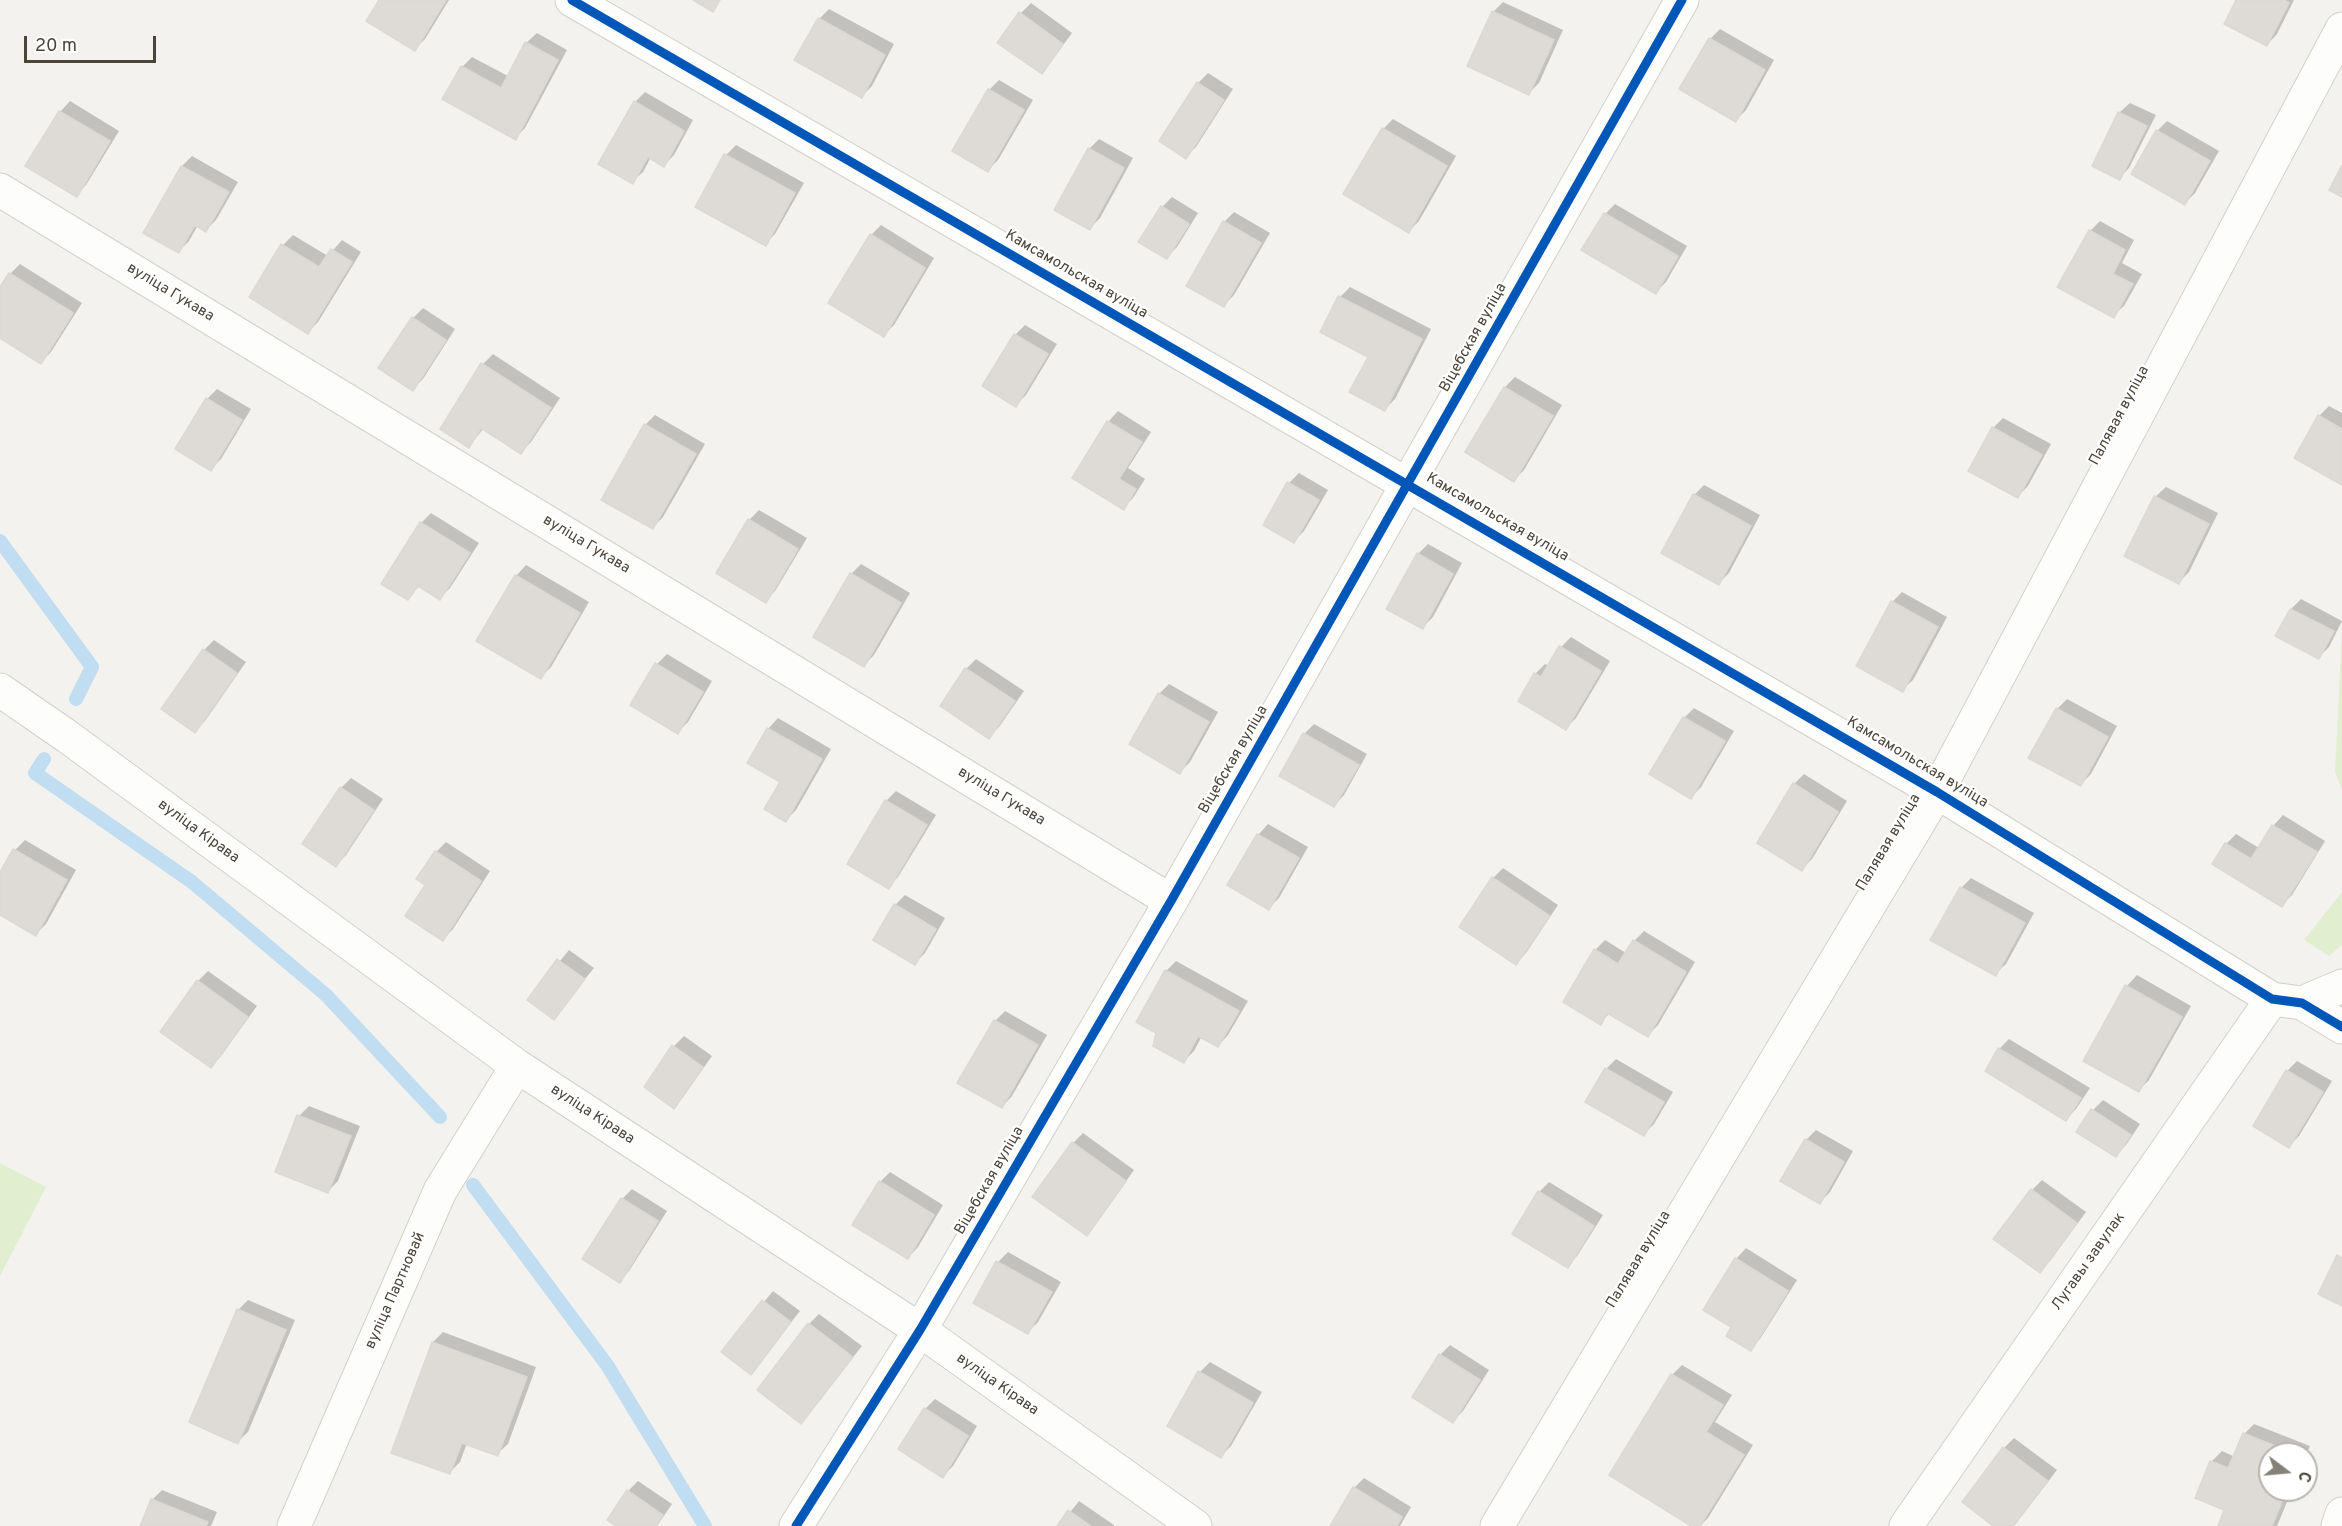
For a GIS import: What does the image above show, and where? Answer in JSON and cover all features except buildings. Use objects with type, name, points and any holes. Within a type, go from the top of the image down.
[{"type":"street","name":"Камсамольская вуліца","points":[[572,0],[1937,792],[2287,1001],[2342,1027]]},
{"type":"street","name":"Віцебская вуліца","points":[[796,1526],[920,1330],[1171,901],[1682,0]]},
{"type":"street","name":"Палявая вуліца","points":[[1497,1526],[1937,792],[2342,29]]},
{"type":"street","name":"вуліца Гукава","points":[[0,190],[1171,901]]},
{"type":"street","name":"вуліца Кірава","points":[[0,690],[69,737],[517,1066],[920,1330],[1195,1526]]},
{"type":"street","points":[[2287,1001],[2342,986]]},
{"type":"street","name":"Лугавы завулак","points":[[1906,1526],[2287,1001]]},
{"type":"street","name":"вуліца Партновай","points":[[294,1526],[440,1191],[517,1066]]},
{"type":"street","points":[[2338,1526],[2342,1514]]},
{"type":"green space","points":[[2342,629],[2342,790],[2335,772]]},
{"type":"green space","points":[[2342,892],[2342,945],[2329,956],[2304,940]]},
{"type":"green space","points":[[0,1163],[46,1187],[0,1276]]},
{"type":"waterway","points":[[0,541],[92,667],[76,699]]},
{"type":"waterway","points":[[44,759],[35,773],[192,882],[326,995],[440,1117]]},
{"type":"waterway","points":[[473,1185],[607,1365],[705,1526]]},
{"type":"cycle path","points":[[572,0],[1937,792],[2272,999],[2302,1003],[2342,1027]]},
{"type":"cycle path","points":[[796,1526],[920,1330],[1171,901],[1682,0]]}]
